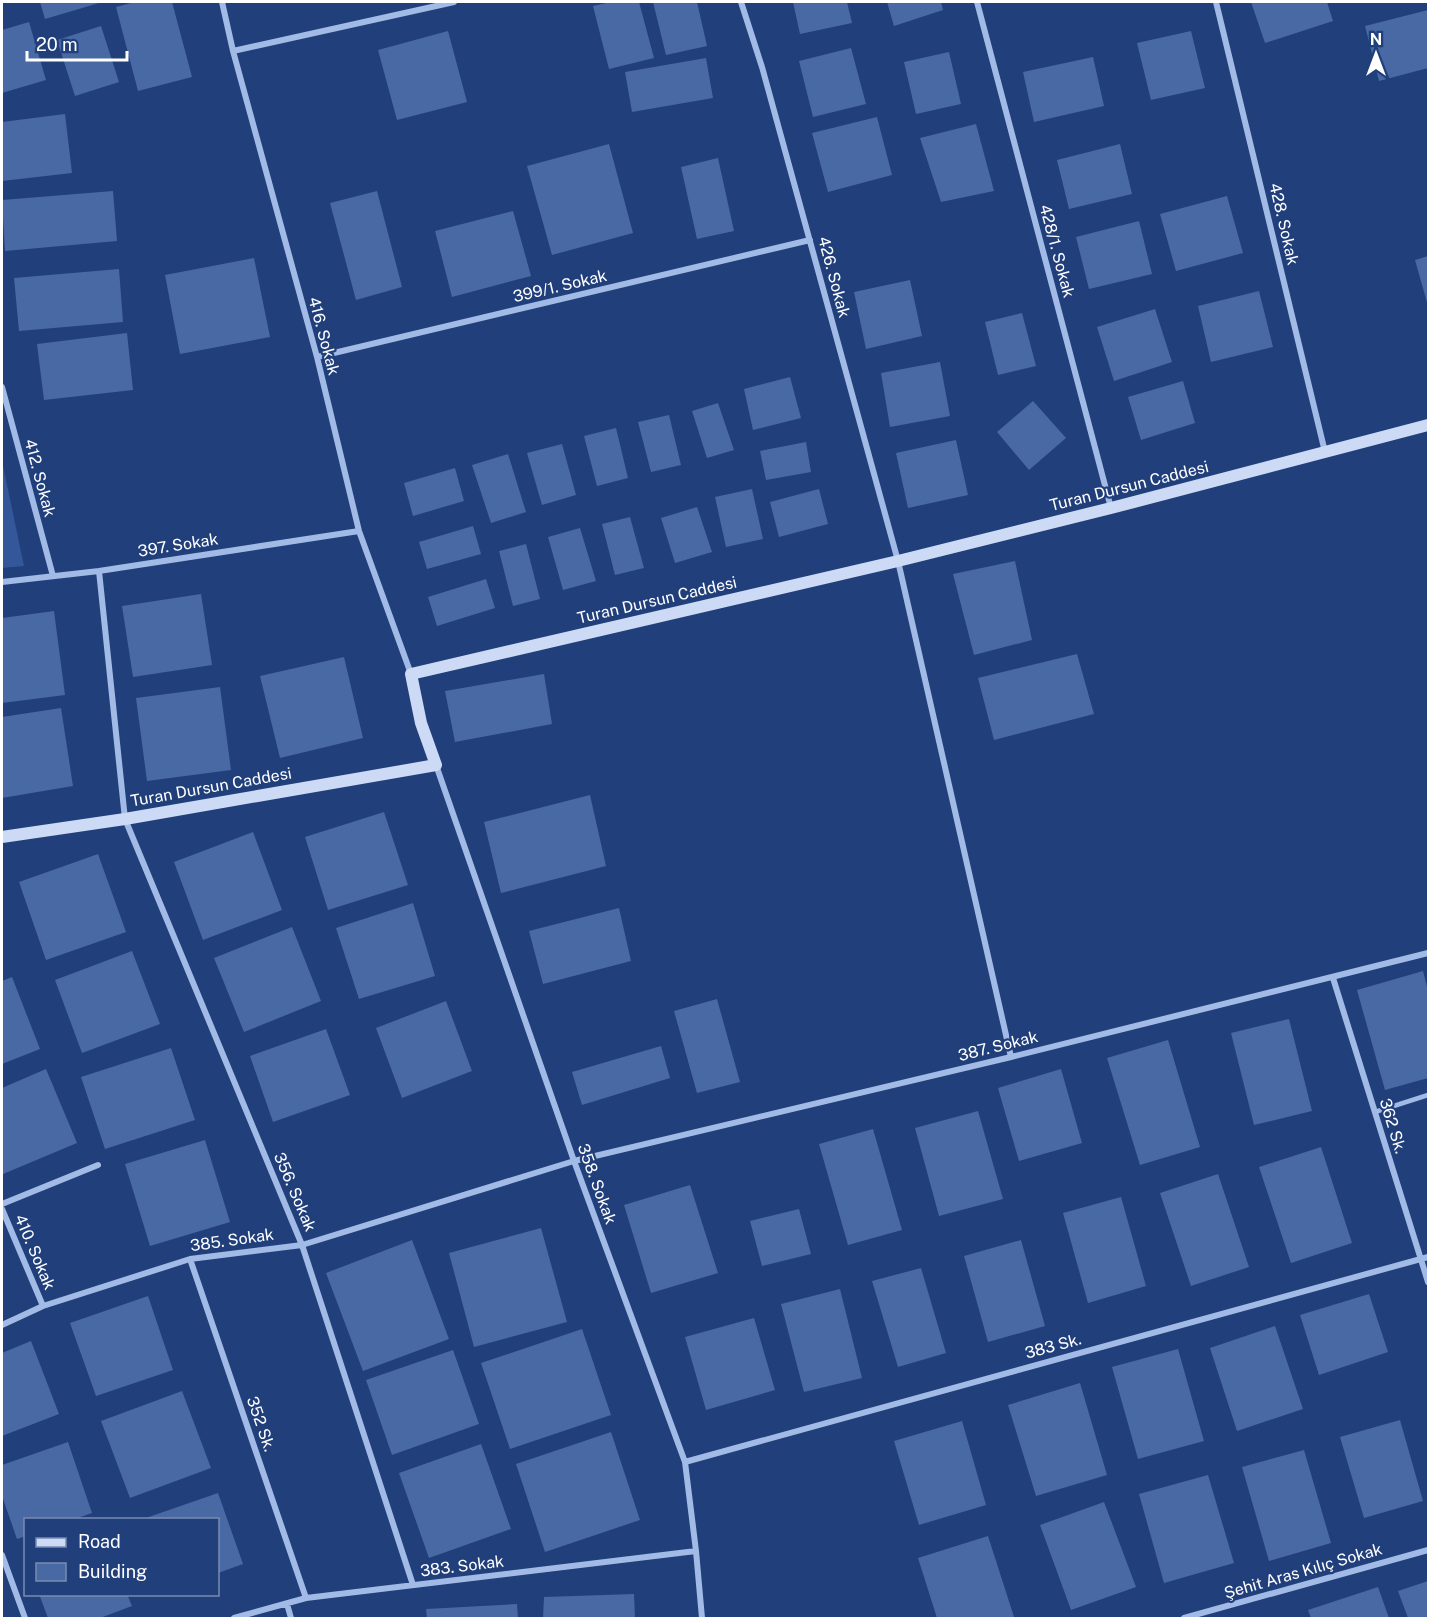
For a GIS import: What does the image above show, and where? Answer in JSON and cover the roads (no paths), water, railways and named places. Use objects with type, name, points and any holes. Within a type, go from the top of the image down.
[{"type":"street","name":"416. Sokak","points":[[222,2],[233,51],[317,357],[359,531],[411,674]]},
{"type":"street","points":[[233,51],[454,2]]},
{"type":"street","name":"426. Sokak","points":[[741,2],[762,67],[897,561],[1011,1057]]},
{"type":"street","name":"428/1. Sokak","points":[[977,2],[1111,508]]},
{"type":"street","name":"428. Sokak","points":[[1216,2],[1325,452]]},
{"type":"street","name":"399/1. Sokak","points":[[317,357],[810,240]]},
{"type":"street","name":"412. Sokak","points":[[2,387],[53,576]]},
{"type":"street","name":"Turan Dursun Caddesi","points":[[411,674],[897,561],[1428,425]]},
{"type":"street","name":"397. Sokak","points":[[2,582],[99,571],[359,531]]},
{"type":"street","name":"356. Sokak","points":[[99,571],[125,819],[302,1245],[413,1586]]},
{"type":"street","points":[[411,674],[421,723],[436,765]]},
{"type":"street","name":"Turan Dursun Caddesi","points":[[2,837],[125,819],[436,765]]},
{"type":"street","name":"358. Sokak","points":[[436,765],[574,1161],[685,1462],[702,1618]]},
{"type":"street","name":"387. Sokak","points":[[574,1161],[1011,1057],[1428,953]]},
{"type":"street","name":"362 Sk.","points":[[1333,978],[1428,1282]]},
{"type":"street","name":"385. Sokak","points":[[2,1326],[43,1306],[190,1259],[302,1245],[574,1161]]},
{"type":"street","points":[[2,1203],[98,1165]]},
{"type":"street","name":"410. Sokak","points":[[2,1209],[43,1306]]},
{"type":"street","name":"383 Sk.","points":[[685,1462],[1428,1257]]},
{"type":"street","name":"352 Sk.","points":[[190,1259],[306,1598]]},
{"type":"street","name":"Şehit Aras Kılıç Sokak","points":[[1184,1618],[1428,1550]]},
{"type":"street","name":"383. Sokak","points":[[234,1618],[306,1598],[696,1551]]},
{"type":"street","points":[[2,1555],[26,1618]]},
{"type":"street","points":[[287,1604],[291,1618]]},
{"type":"lane","points":[[1375,1112],[1428,1095]]}]
